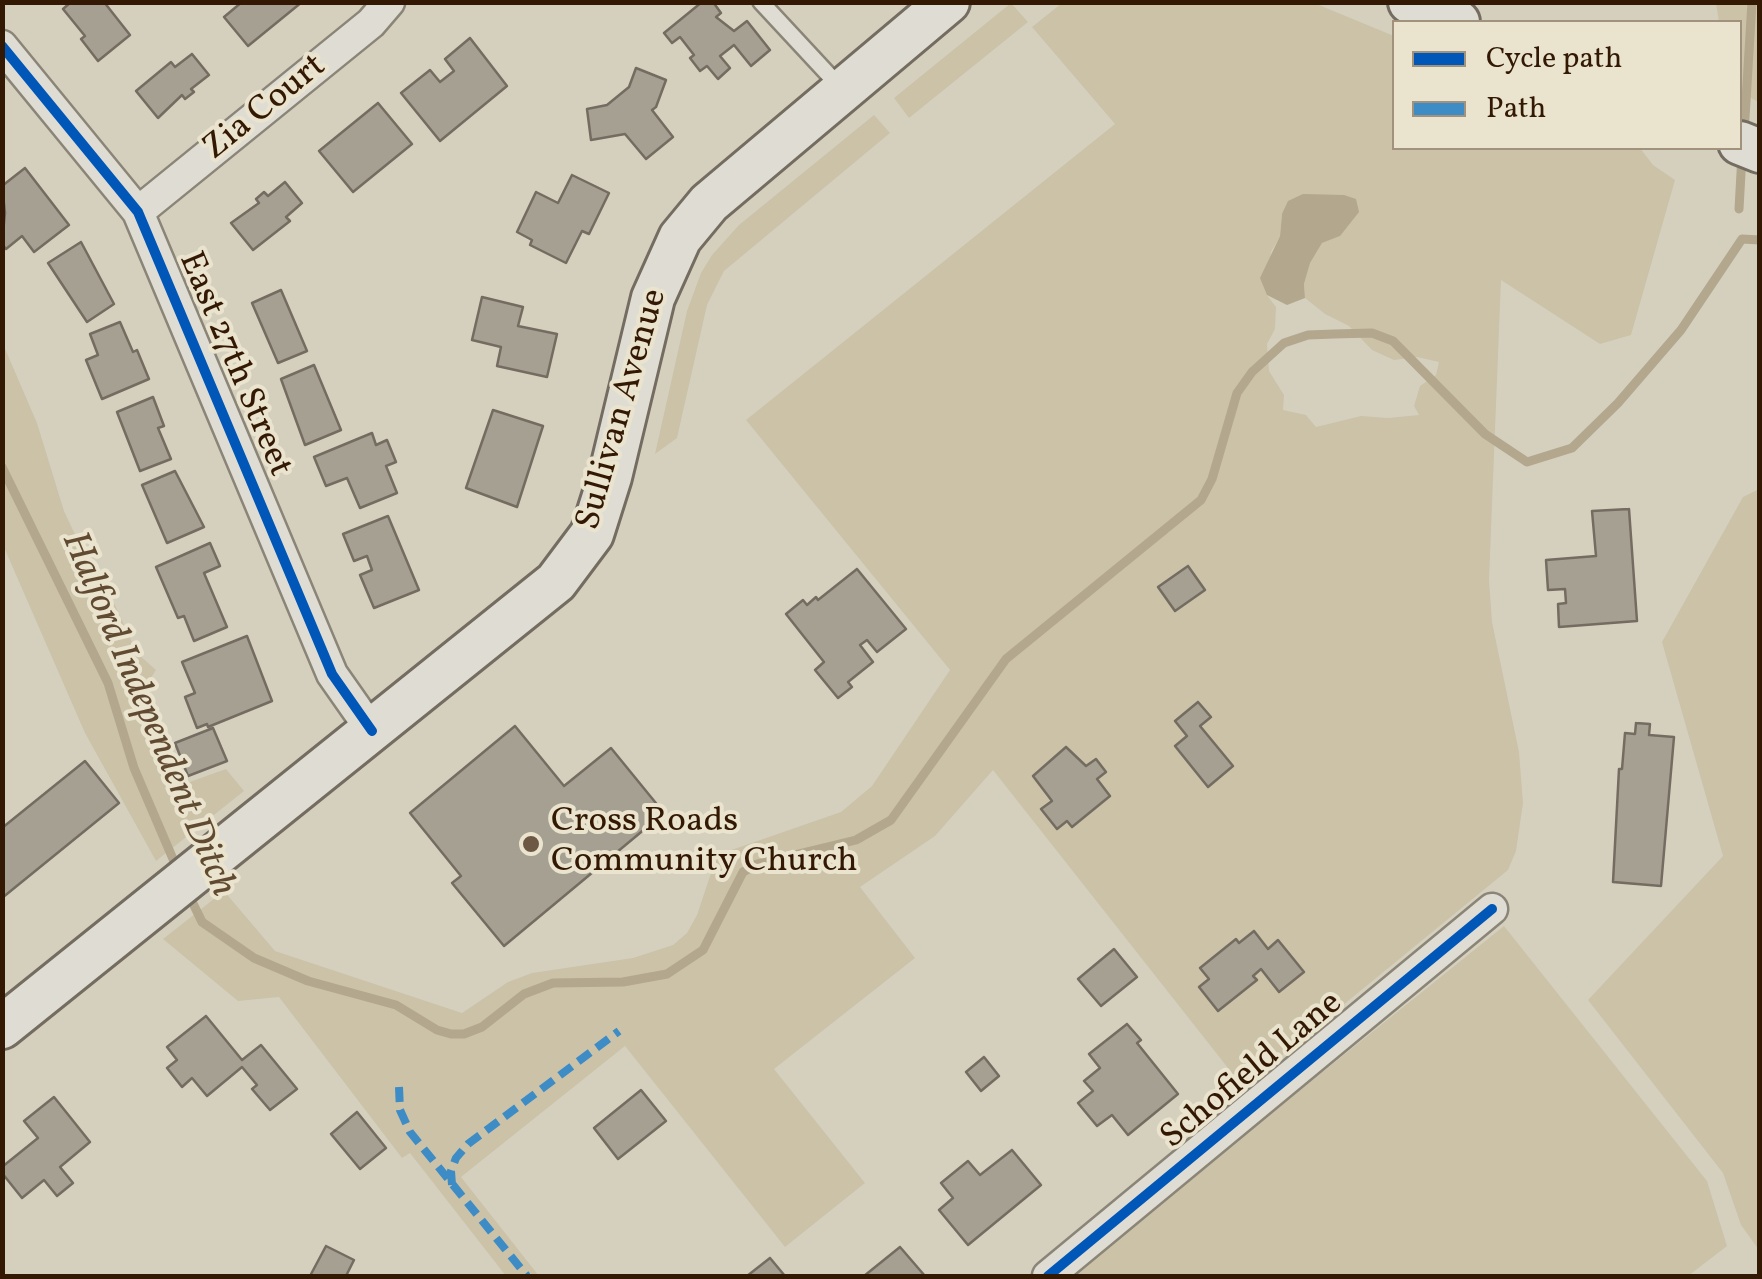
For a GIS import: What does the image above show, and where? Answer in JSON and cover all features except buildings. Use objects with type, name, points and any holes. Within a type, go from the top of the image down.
[{"type":"main road","name":"Sullivan Avenue","points":[[2,1027],[540,597],[592,534],[610,477],[652,298],[680,238],[710,203],[948,2]]},
{"type":"main road","points":[[1410,2],[1453,20]]},
{"type":"street","name":"Zia Court","points":[[138,212],[372,23],[389,2]]},
{"type":"street","name":"East 27th Street","points":[[2,46],[138,212],[332,674],[372,731]]},
{"type":"street","name":"Schofield Lane","points":[[1048,1276],[1492,909]]},
{"type":"lane","points":[[761,2],[843,90]]},
{"type":"shaded area","points":[[1011,3],[1028,22],[909,118],[894,98]]},
{"type":"shaded area","points":[[1062,3],[1314,3],[1392,35],[1392,150],[1642,150],[1653,165],[1675,180],[1631,335],[1600,344],[1501,280],[1489,580],[1492,622],[1519,752],[1523,803],[1516,851],[1508,870],[1243,1087],[993,770],[935,836],[860,887],[915,958],[774,1069],[865,1183],[785,1247],[625,1046],[461,1177],[539,1276],[506,1276],[410,1153],[402,1158],[279,997],[238,1001],[163,939],[224,891],[275,951],[462,1013],[508,982],[532,973],[633,958],[673,945],[687,933],[697,915],[717,855],[841,812],[872,786],[950,670],[746,420],[1115,124],[1032,27]],"holes":[[[1282,214],[1340,236],[1322,243],[1310,262],[1305,298],[1349,326],[1372,350],[1394,360],[1417,357],[1439,362],[1436,375],[1420,386],[1414,406],[1419,415],[1361,416],[1316,427],[1306,415],[1283,410],[1284,395],[1269,371],[1267,344],[1275,329],[1276,307],[1267,295],[1271,252],[1280,236]]]},
{"type":"shaded area","points":[[1716,3],[1759,3],[1759,102],[1742,94],[1742,20],[1719,20]]},
{"type":"shaded area","points":[[874,115],[890,133],[724,271],[707,305],[677,438],[655,454],[687,311],[712,255],[739,225]]},
{"type":"shaded area","points":[[1303,194],[1344,195],[1356,199],[1359,212],[1340,236],[1322,243],[1310,263],[1305,298],[1287,305],[1267,295],[1260,278],[1280,236],[1288,201]]},
{"type":"shaded area","points":[[3,344],[37,423],[64,511],[95,577],[108,590],[137,653],[156,670],[137,699],[170,789],[226,769],[244,791],[156,861],[85,733],[3,545]]},
{"type":"shaded area","points":[[1759,489],[1759,1250],[1741,1225],[1723,1173],[1588,1000],[1723,856],[1662,642],[1743,497]]},
{"type":"shaded area","points":[[1504,926],[1707,1181],[1727,1246],[1688,1276],[1069,1276]]},
{"type":"waterway","points":[[1744,134],[1752,2]]},
{"type":"waterway","points":[[1739,209],[1742,155]]},
{"type":"waterway","name":"Halford Independent Ditch","points":[[187,891],[202,922],[254,958],[308,981],[396,1005],[451,1034],[482,1027],[524,994],[553,983],[623,982],[667,974],[703,950],[743,872],[757,864],[856,840],[891,820],[1006,659],[1201,500],[1212,479],[1237,393],[1252,372],[1284,343],[1308,335],[1372,333],[1393,341],[1485,434],[1527,462],[1572,448],[1618,403],[1681,330],[1742,239],[1760,240]]},
{"type":"waterway","name":"Halford Independent Ditch","points":[[2,467],[108,683],[134,768],[179,873]]},
{"type":"marked path","points":[[452,1185],[451,1171],[456,1158],[468,1144],[619,1031]]},
{"type":"marked path","points":[[399,1087],[400,1110],[410,1132],[527,1276]]},
{"type":"cycle path","points":[[2,46],[138,212],[332,674],[372,731]]},
{"type":"cycle path","points":[[1048,1276],[1492,909]]},
{"type":"place","name":"Cross Roads Community Church","points":[[531,844]]}]
